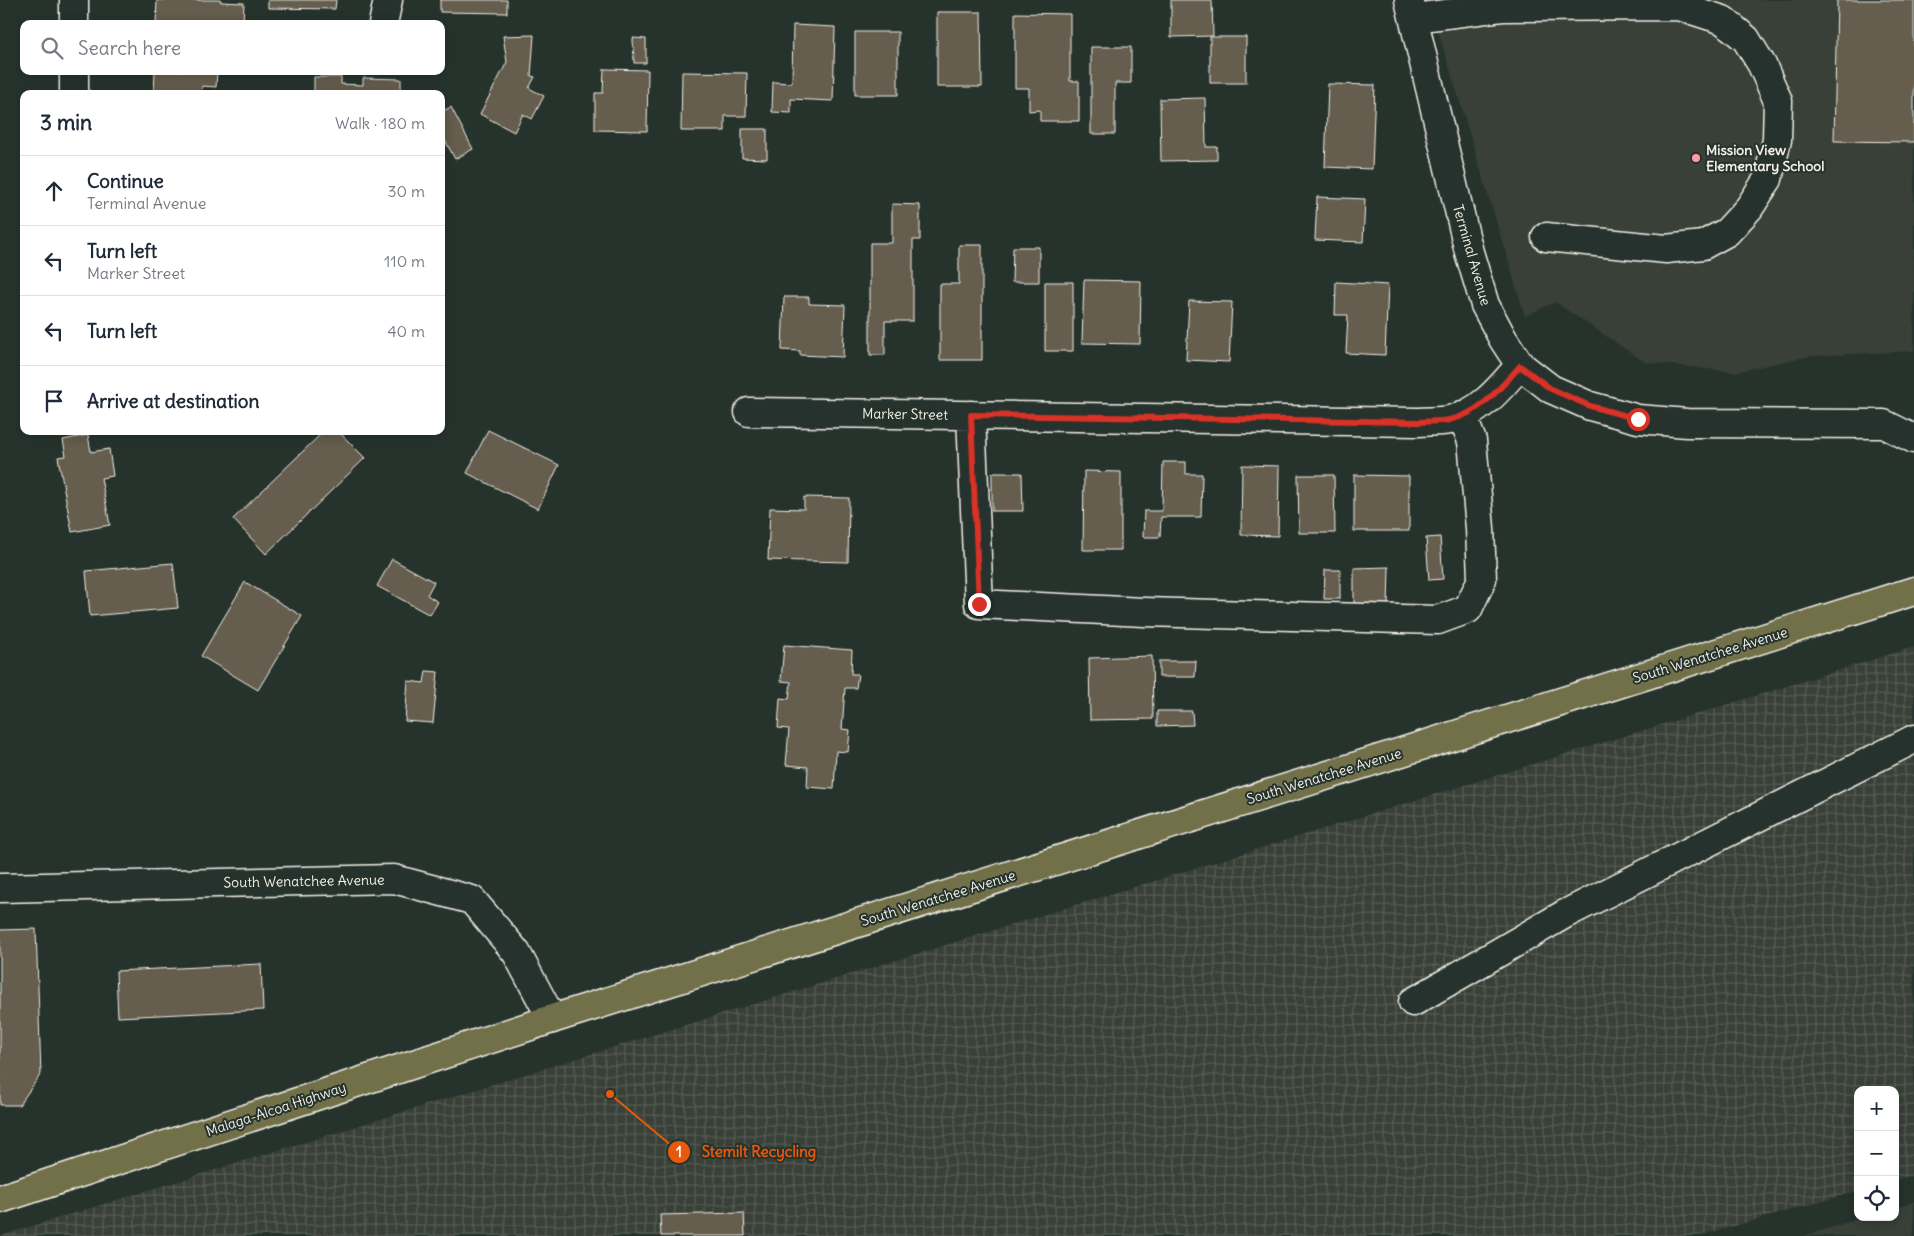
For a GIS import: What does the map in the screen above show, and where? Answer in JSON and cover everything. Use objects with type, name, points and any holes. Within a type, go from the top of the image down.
[{"type":"main road","name":"South Wenatchee Avenue","points":[[552,1019],[1914,591]]},
{"type":"main road","name":"Malaga-Alcoa Highway","points":[[0,1199],[552,1019]]},
{"type":"street","points":[[74,0],[74,20]]},
{"type":"street","points":[[384,20],[388,0]]},
{"type":"street","points":[[1412,9],[1679,6],[1723,20],[1746,39],[1762,65],[1778,101],[1777,140],[1768,179],[1749,208],[1727,232],[1703,244],[1666,248],[1546,237]]},
{"type":"street","name":"Terminal Avenue","points":[[1412,9],[1469,252],[1485,305],[1503,340],[1520,366],[1551,389],[1590,406],[1638,419],[1687,423],[1884,424],[1914,439]]},
{"type":"street","points":[[74,75],[74,90]]},
{"type":"street","name":"Marker Street","points":[[750,412],[1418,422],[1450,420],[1475,409],[1497,392],[1520,366]]},
{"type":"street","points":[[971,415],[979,604],[1144,612],[1438,620],[1468,609],[1482,579],[1472,441],[1462,415]]},
{"type":"street","points":[[1413,1002],[1565,914],[1914,739]]},
{"type":"street","name":"South Wenatchee Avenue","points":[[0,888],[394,879],[472,900],[516,952],[552,1019]]},
{"type":"shaded area","name":"Mission View Elementary School","points":[[1435,0],[1914,0],[1914,351],[1810,356],[1735,372],[1645,362],[1555,302],[1525,316],[1433,14]]},
{"type":"shaded area","points":[[1914,647],[1914,1175],[1899,1179],[1899,1086],[1854,1086],[1854,1192],[1699,1236],[0,1236]]},
{"type":"shaded area","points":[[1914,1202],[1914,1236],[1804,1236],[1854,1220],[1899,1221],[1899,1207]]},
{"type":"building","points":[[157,0],[221,0],[221,2],[244,3],[243,20],[156,20]]},
{"type":"building","points":[[268,0],[336,0],[335,9],[268,8]]},
{"type":"building","points":[[440,0],[507,0],[507,13],[440,12]]},
{"type":"building","points":[[1171,0],[1212,0],[1213,36],[1171,37]]},
{"type":"building","points":[[1837,0],[1914,0],[1914,142],[1834,141]]},
{"type":"building","points":[[937,12],[981,12],[982,87],[937,87]]},
{"type":"building","points":[[1015,13],[1070,14],[1070,81],[1079,81],[1079,121],[1040,121],[1040,110],[1029,111],[1029,88],[1015,88]]},
{"type":"building","points":[[793,25],[835,27],[833,101],[791,99],[791,113],[772,112],[773,82],[792,83]]},
{"type":"building","points":[[855,32],[898,32],[898,95],[855,95]]},
{"type":"building","points":[[534,35],[531,76],[535,77],[529,88],[544,96],[532,119],[523,114],[514,132],[480,114],[507,62],[503,36]]},
{"type":"building","points":[[1210,37],[1246,37],[1246,83],[1210,83]]},
{"type":"building","points":[[633,38],[646,39],[646,63],[634,63]]},
{"type":"building","points":[[1091,47],[1131,47],[1131,83],[1115,83],[1115,134],[1091,134]]},
{"type":"building","points":[[604,69],[648,70],[647,131],[595,130],[595,93],[603,93]]},
{"type":"building","points":[[682,72],[747,73],[746,116],[725,116],[725,131],[681,131]]},
{"type":"building","points":[[155,75],[217,75],[216,87],[202,86],[202,90],[154,90]]},
{"type":"building","points":[[314,77],[341,77],[341,84],[363,85],[363,78],[401,79],[401,90],[314,90]]},
{"type":"building","points":[[1328,84],[1375,85],[1372,169],[1325,167]]},
{"type":"building","points":[[1205,98],[1206,147],[1217,147],[1217,160],[1161,161],[1160,99]]},
{"type":"building","points":[[451,107],[473,149],[455,159],[445,140],[445,110]]},
{"type":"building","points":[[742,129],[767,129],[767,159],[742,158]]},
{"type":"building","points":[[1317,197],[1365,199],[1363,242],[1315,240]]},
{"type":"building","points":[[892,204],[920,205],[920,240],[913,240],[913,321],[885,321],[885,355],[870,355],[870,243],[892,243]]},
{"type":"building","points":[[959,245],[982,245],[982,360],[940,360],[940,284],[959,284]]},
{"type":"building","points":[[1013,247],[1039,247],[1039,282],[1012,282]]},
{"type":"building","points":[[1084,280],[1141,281],[1140,344],[1082,343]]},
{"type":"building","points":[[1045,282],[1073,282],[1073,351],[1045,351]]},
{"type":"building","points":[[1336,282],[1388,285],[1385,355],[1346,353],[1348,315],[1335,315]]},
{"type":"building","points":[[784,297],[809,297],[809,304],[845,305],[843,357],[800,355],[800,351],[782,350]]},
{"type":"building","points":[[1189,301],[1232,302],[1229,362],[1186,360]]},
{"type":"building","points":[[488,430],[559,465],[538,509],[467,473]]},
{"type":"building","points":[[88,435],[91,452],[109,449],[113,476],[101,478],[110,525],[72,532],[58,457],[66,456],[63,440]]},
{"type":"building","points":[[320,435],[342,435],[365,458],[266,554],[233,519]]},
{"type":"building","points":[[1163,462],[1186,462],[1186,474],[1202,474],[1201,517],[1161,517],[1160,537],[1143,537],[1144,511],[1162,511]]},
{"type":"building","points":[[1242,465],[1279,466],[1278,536],[1241,535]]},
{"type":"building","points":[[1084,471],[1121,472],[1121,550],[1083,550]]},
{"type":"building","points":[[992,473],[1022,473],[1023,511],[992,511]]},
{"type":"building","points":[[1298,475],[1334,475],[1335,533],[1299,533]]},
{"type":"building","points":[[1354,475],[1409,476],[1409,531],[1354,531]]},
{"type":"building","points":[[804,497],[849,498],[848,562],[768,560],[770,508],[804,509]]},
{"type":"building","points":[[1440,537],[1443,579],[1429,580],[1426,538]]},
{"type":"building","points":[[392,559],[434,582],[427,595],[438,602],[430,615],[377,586]]},
{"type":"building","points":[[173,563],[178,608],[90,616],[86,571]]},
{"type":"building","points":[[1389,567],[1388,606],[1354,606],[1354,568]]},
{"type":"building","points":[[1325,570],[1340,570],[1340,599],[1324,599]]},
{"type":"building","points":[[245,582],[302,616],[258,690],[201,656]]},
{"type":"building","points":[[784,645],[852,650],[851,674],[858,674],[856,688],[845,688],[842,729],[850,730],[848,752],[836,751],[834,789],[807,787],[808,767],[786,765],[789,729],[778,728],[780,698],[789,699],[791,682],[781,681]]},
{"type":"building","points":[[1152,656],[1153,719],[1090,720],[1089,658]]},
{"type":"building","points":[[1159,661],[1196,661],[1195,677],[1159,677]]},
{"type":"building","points":[[426,671],[438,672],[433,723],[405,721],[408,681],[424,683]]},
{"type":"building","points":[[1157,711],[1192,711],[1193,725],[1157,726]]},
{"type":"building","points":[[36,929],[41,1074],[19,1105],[0,1105],[0,930]]},
{"type":"building","points":[[261,964],[263,1010],[118,1017],[116,971]]},
{"type":"building","points":[[744,1213],[745,1236],[661,1236],[660,1215]]},
{"type":"place","name":"Mission View Elementary School","points":[[1696,158]]},
{"type":"place","name":"Stemilt Recycling","points":[[610,1094]]},
{"type":"route","points":[[979,604],[971,415],[1418,422],[1450,420],[1475,409],[1497,392],[1520,366],[1551,389],[1590,406],[1638,419]]}]
